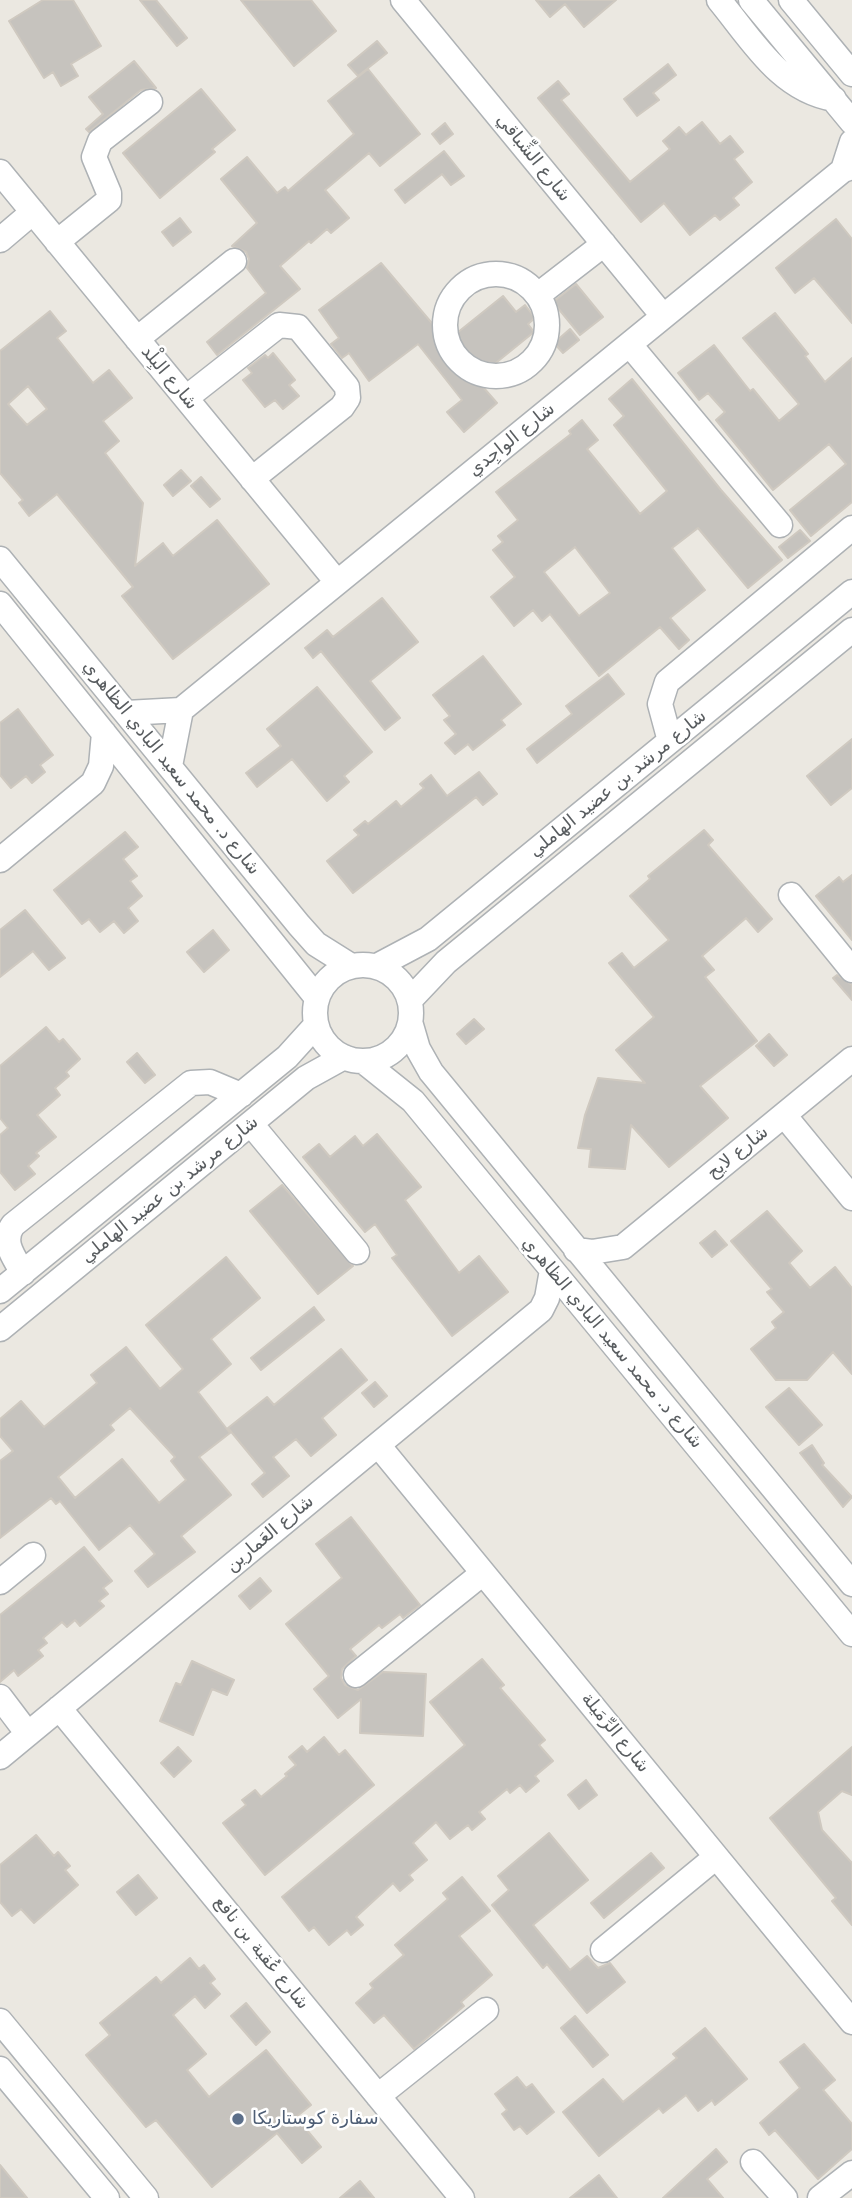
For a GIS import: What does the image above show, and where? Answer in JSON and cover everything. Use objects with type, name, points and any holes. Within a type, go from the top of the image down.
[{"type":"street","points":[[719,0],[789,82],[810,94],[834,99]]},
{"type":"street","points":[[751,0],[852,122]]},
{"type":"street","points":[[791,0],[852,74]]},
{"type":"street","name":"شارع الشِّباقي","points":[[405,1],[663,316]]},
{"type":"street","points":[[57,242],[109,200],[109,192],[94,158],[100,141],[150,102]]},
{"type":"street","name":"شارع الواجِدي","points":[[181,710],[847,169],[852,142]]},
{"type":"street","name":"شارع البِلْد","points":[[0,172],[337,582]]},
{"type":"street","points":[[0,240],[33,212]]},
{"type":"street","points":[[538,295],[604,244]]},
{"type":"street","points":[[137,339],[234,261]]},
{"type":"street","points":[[495,273],[519,279],[538,295],[547,318],[545,342],[532,363],[510,375],[485,376],[463,364],[448,344],[444,320],[453,296],[471,280],[495,273]]},
{"type":"street","points":[[186,398],[279,325],[290,324],[298,327],[347,387],[348,398],[342,407],[253,479]]},
{"type":"street","points":[[630,345],[780,525]]},
{"type":"street","points":[[670,741],[660,704],[667,682],[852,528]]},
{"type":"street","name":"شارع د. محمد سعيد البادي الظاهري","points":[[0,559],[316,944],[351,966]]},
{"type":"street","name":"شارع مرشد بن عضيد الهاملي","points":[[377,966],[428,939],[852,593]]},
{"type":"street","name":"شارع د. محمد سعيد البادي الظاهري","points":[[0,604],[317,998]]},
{"type":"street","name":"شارع مرشد بن عضيد الهاملي","points":[[411,1012],[446,962],[852,630]]},
{"type":"street","points":[[84,707],[82,698],[87,688],[93,685],[107,690]]},
{"type":"street","points":[[126,713],[181,710],[170,766]]},
{"type":"street","points":[[0,860],[93,783],[101,766],[104,733]]},
{"type":"street","points":[[93,783],[115,779],[146,785]]},
{"type":"street","points":[[791,895],[852,970]]},
{"type":"street","points":[[351,966],[377,966],[392,974],[404,985],[411,1012],[397,1049],[385,1057],[353,1059],[331,1049],[316,1025],[317,998],[324,984],[336,972],[351,966]]},
{"type":"street","name":"شارع د. محمد سعيد البادي الظاهري","points":[[411,1012],[418,1049],[431,1072],[852,1584]]},
{"type":"street","name":"شارع مرشد بن عضيد الهاملي","points":[[1,1290],[287,1057],[316,1025]]},
{"type":"street","name":"شارع مرشد بن عضيد الهاملي","points":[[0,1329],[306,1078],[353,1059]]},
{"type":"street","name":"شارع د. محمد سعيد البادي الظاهري","points":[[353,1059],[413,1101],[852,1634]]},
{"type":"street","name":"شارع لايح","points":[[623,1247],[852,1059]]},
{"type":"street","points":[[23,1273],[7,1244],[13,1225],[191,1083],[211,1082],[241,1095]]},
{"type":"street","points":[[784,1115],[852,1198]]},
{"type":"street","points":[[251,1124],[356,1252]]},
{"type":"street","points":[[576,1250],[592,1252],[623,1247],[611,1290]]},
{"type":"street","points":[[541,1310],[547,1298],[552,1270]]},
{"type":"street","points":[[541,1310],[583,1307]]},
{"type":"street","name":"شارع العَمارين","points":[[0,1757],[541,1310]]},
{"type":"street","points":[[647,1385],[671,1363]]},
{"type":"street","name":"شارع الرِّمَيلة","points":[[377,1445],[852,2022]]},
{"type":"street","points":[[0,1582],[33,1555]]},
{"type":"street","points":[[356,1675],[483,1573]]},
{"type":"street","points":[[0,1697],[28,1734]]},
{"type":"street","name":"شارع عُقبة بن نافع","points":[[59,1708],[462,2198]]},
{"type":"street","points":[[603,1950],[716,1857]]},
{"type":"street","points":[[378,2096],[486,2010]]},
{"type":"street","points":[[0,2021],[146,2198]]},
{"type":"street","points":[[0,2068],[107,2198]]},
{"type":"street","points":[[753,2162],[785,2198]]},
{"type":"street","points":[[820,2198],[852,2173]]},
{"type":"building","points":[[43,0],[73,0],[101,46],[71,64],[78,76],[61,86],[53,72],[44,78],[9,21]]},
{"type":"building","points":[[140,0],[156,0],[187,38],[177,46]]},
{"type":"building","points":[[241,0],[311,0],[336,31],[294,66]]},
{"type":"building","points":[[536,0],[616,0],[584,27],[565,4],[550,17]]},
{"type":"building","points":[[377,41],[387,53],[358,76],[348,65]]},
{"type":"building","points":[[134,61],[156,88],[141,90],[89,132],[86,129],[103,114],[89,97]]},
{"type":"building","points":[[668,64],[676,75],[653,93],[659,100],[637,116],[624,99]]},
{"type":"building","points":[[368,69],[420,134],[380,166],[369,153],[325,190],[349,218],[331,233],[327,229],[311,243],[309,241],[280,266],[300,289],[217,355],[207,342],[266,293],[247,268],[249,259],[246,252],[232,246],[257,223],[221,179],[247,157],[277,193],[285,187],[288,191],[354,134],[328,101]]},
{"type":"building","points":[[558,81],[569,94],[561,100],[630,182],[670,149],[663,141],[679,127],[686,135],[702,122],[720,144],[730,136],[743,152],[734,159],[752,182],[733,198],[739,205],[720,220],[715,215],[690,235],[664,203],[641,222],[538,98]]},
{"type":"building","points":[[201,89],[235,130],[212,149],[215,152],[160,198],[123,153]]},
{"type":"building","points":[[445,123],[453,134],[440,144],[432,134]]},
{"type":"building","points":[[444,151],[464,176],[451,185],[442,174],[405,203],[395,190]]},
{"type":"building","points":[[180,218],[191,232],[173,246],[162,232]]},
{"type":"building","points":[[836,219],[852,239],[852,323],[814,278],[795,293],[776,268]]},
{"type":"building","points":[[381,263],[447,341],[503,296],[516,312],[525,305],[535,318],[528,324],[534,332],[476,379],[497,403],[464,432],[447,412],[462,400],[418,344],[369,381],[349,353],[342,358],[331,344],[339,338],[319,310]]},
{"type":"building","points":[[576,284],[603,317],[580,335],[553,302]]},
{"type":"building","points":[[50,311],[66,331],[57,338],[93,383],[109,370],[132,398],[103,421],[119,441],[105,453],[143,503],[135,566],[163,543],[173,556],[217,520],[269,584],[173,659],[122,596],[133,587],[57,494],[29,516],[19,503],[23,500],[0,473],[0,351]],"holes":[[[28,386],[47,409],[27,425],[8,404]]]},
{"type":"building","points":[[775,313],[808,354],[805,356],[825,382],[852,358],[852,502],[811,536],[790,510],[846,464],[829,444],[773,490],[716,420],[725,412],[708,393],[699,400],[678,373],[714,345],[750,391],[753,389],[779,421],[799,404],[743,338]]},
{"type":"building","points":[[570,329],[579,340],[563,353],[554,343]]},
{"type":"building","points":[[273,353],[295,380],[289,385],[299,396],[283,409],[275,400],[265,407],[243,380],[252,373],[248,368],[265,355],[268,358]]},
{"type":"building","points":[[632,379],[721,490],[782,560],[748,588],[698,528],[672,548],[705,590],[670,618],[689,640],[679,649],[660,627],[599,676],[550,614],[542,621],[533,610],[514,626],[491,597],[515,577],[493,550],[503,542],[498,536],[518,520],[496,492],[571,434],[569,431],[582,420],[598,440],[587,449],[640,514],[667,491],[614,425],[624,416],[609,399]],"holes":[[[575,547],[610,593],[579,616],[544,572]]]},
{"type":"building","points":[[181,470],[191,481],[173,496],[164,485]]},
{"type":"building","points":[[201,477],[220,499],[210,507],[191,486]]},
{"type":"building","points":[[800,530],[810,541],[788,558],[779,547]]},
{"type":"building","points":[[382,598],[418,642],[370,681],[400,718],[385,730],[321,651],[313,658],[305,648],[327,630],[333,637]]},
{"type":"building","points":[[483,656],[521,704],[501,720],[505,725],[473,750],[468,744],[455,754],[445,743],[456,734],[444,720],[450,716],[433,695]]},
{"type":"building","points":[[608,674],[624,694],[537,763],[527,749],[572,714],[566,706]]},
{"type":"building","points":[[317,687],[372,752],[344,776],[349,782],[327,801],[292,759],[257,787],[246,773],[281,746],[267,729]]},
{"type":"building","points":[[18,709],[53,755],[40,765],[45,772],[32,783],[26,776],[11,788],[0,775],[0,723]]},
{"type":"building","points":[[852,739],[852,788],[831,805],[807,776]]},
{"type":"building","points":[[479,772],[497,794],[483,805],[476,797],[353,893],[327,861],[359,835],[354,830],[365,821],[368,824],[396,801],[401,807],[424,788],[420,784],[431,775],[447,796]]},
{"type":"building","points":[[704,830],[713,840],[708,845],[772,919],[758,932],[746,918],[702,956],[714,970],[705,977],[757,1041],[700,1086],[728,1118],[669,1167],[631,1125],[625,1169],[589,1167],[591,1149],[578,1148],[585,1115],[598,1078],[645,1083],[616,1050],[654,1017],[609,963],[622,953],[634,968],[669,940],[630,896],[650,879],[648,876]]},
{"type":"building","points":[[125,832],[138,847],[123,859],[137,876],[130,881],[142,896],[128,908],[138,921],[124,933],[114,921],[100,932],[89,919],[82,924],[54,890]]},
{"type":"building","points":[[852,875],[852,940],[816,896],[839,877],[843,882]]},
{"type":"building","points":[[25,910],[65,958],[49,970],[33,951],[0,977],[0,930]]},
{"type":"building","points":[[213,930],[229,950],[204,972],[187,952]]},
{"type":"building","points":[[837,975],[852,985],[852,1000],[833,978]]},
{"type":"building","points":[[474,1019],[484,1029],[466,1044],[457,1034]]},
{"type":"building","points":[[46,1027],[59,1042],[63,1039],[80,1059],[66,1072],[69,1076],[55,1088],[60,1095],[37,1115],[56,1137],[36,1153],[39,1156],[28,1166],[35,1174],[15,1190],[0,1172],[0,1135],[8,1128],[0,1118],[0,1066]]},
{"type":"building","points":[[769,1034],[787,1055],[774,1066],[756,1046]]},
{"type":"building","points":[[137,1053],[155,1075],[145,1083],[127,1062]]},
{"type":"building","points":[[377,1134],[421,1187],[405,1200],[459,1273],[479,1256],[508,1292],[452,1336],[392,1258],[397,1255],[375,1224],[365,1232],[303,1157],[319,1144],[330,1157],[355,1136],[363,1146]]},
{"type":"building","points":[[282,1185],[353,1266],[318,1294],[250,1211]]},
{"type":"building","points":[[767,1211],[802,1251],[789,1263],[810,1288],[835,1267],[852,1288],[852,1374],[833,1352],[807,1380],[776,1380],[751,1349],[776,1328],[772,1322],[784,1312],[767,1292],[772,1289],[731,1241]]},
{"type":"building","points":[[715,1231],[727,1245],[712,1257],[700,1243]]},
{"type":"building","points":[[226,1257],[260,1298],[211,1339],[231,1364],[198,1392],[230,1433],[199,1457],[231,1495],[181,1536],[195,1552],[148,1587],[135,1571],[155,1554],[130,1525],[99,1550],[60,1501],[56,1504],[51,1498],[0,1538],[0,1461],[13,1451],[0,1436],[0,1419],[21,1401],[44,1427],[97,1383],[91,1375],[126,1347],[160,1389],[183,1369],[146,1325]],"holes":[[[130,1408],[175,1457],[171,1461],[186,1480],[159,1503],[122,1459],[75,1498],[58,1477],[114,1430],[110,1425]]]},
{"type":"building","points":[[314,1307],[324,1320],[261,1370],[251,1358]]},
{"type":"building","points":[[341,1349],[367,1380],[322,1418],[336,1435],[311,1456],[296,1439],[273,1457],[289,1476],[263,1497],[252,1484],[265,1473],[228,1428],[267,1397],[274,1405]]},
{"type":"building","points":[[375,1382],[387,1396],[374,1407],[362,1393]]},
{"type":"building","points":[[789,1388],[822,1425],[799,1445],[766,1407]]},
{"type":"building","points":[[812,1445],[824,1463],[822,1465],[852,1497],[843,1507],[800,1453]]},
{"type":"building","points":[[351,1517],[420,1605],[403,1618],[400,1614],[382,1628],[379,1625],[350,1649],[356,1656],[342,1669],[341,1678],[345,1685],[358,1690],[383,1672],[426,1674],[423,1736],[360,1733],[361,1699],[338,1718],[314,1689],[329,1676],[286,1624],[342,1578],[316,1544]]},
{"type":"building","points":[[84,1547],[112,1581],[103,1588],[108,1594],[99,1601],[104,1606],[80,1626],[75,1620],[67,1627],[62,1622],[43,1638],[47,1643],[38,1650],[43,1656],[18,1676],[14,1670],[0,1682],[0,1615]]},
{"type":"building","points":[[260,1578],[271,1591],[250,1609],[239,1596]]},
{"type":"building","points":[[482,1659],[504,1685],[500,1688],[545,1740],[539,1745],[553,1761],[535,1776],[539,1781],[526,1792],[520,1785],[510,1793],[507,1789],[479,1812],[485,1819],[472,1830],[468,1825],[450,1839],[436,1822],[413,1843],[427,1860],[409,1875],[413,1880],[400,1891],[393,1883],[356,1917],[363,1925],[351,1935],[347,1930],[329,1945],[314,1927],[309,1931],[282,1897],[465,1745],[430,1702]]},
{"type":"building","points":[[192,1661],[234,1680],[227,1695],[212,1689],[193,1735],[160,1721],[176,1683],[181,1685]]},
{"type":"building","points":[[324,1737],[339,1755],[345,1750],[374,1785],[265,1875],[223,1823],[246,1805],[242,1800],[255,1790],[261,1797],[287,1776],[285,1774],[296,1765],[289,1757],[302,1746],[307,1752]]},
{"type":"building","points":[[178,1747],[191,1761],[174,1777],[161,1763]]},
{"type":"building","points":[[852,1747],[852,1795],[842,1791],[818,1812],[822,1830],[852,1863],[852,1925],[832,1901],[836,1898],[770,1818]]},
{"type":"building","points":[[586,1780],[597,1795],[579,1809],[568,1795]]},
{"type":"building","points":[[549,1833],[588,1880],[533,1925],[570,1970],[587,1956],[598,1968],[610,1963],[625,1982],[587,2013],[547,1964],[543,1968],[492,1905],[509,1890],[498,1876]]},
{"type":"building","points":[[36,1835],[54,1856],[58,1852],[70,1866],[65,1870],[78,1885],[34,1923],[21,1909],[12,1916],[0,1902],[0,1865]]},
{"type":"building","points":[[651,1853],[664,1868],[604,1918],[591,1903]]},
{"type":"building","points":[[138,1875],[157,1898],[136,1915],[117,1892]]},
{"type":"building","points":[[462,1877],[490,1911],[459,1936],[492,1975],[461,2002],[464,2006],[414,2049],[384,2015],[374,2023],[356,2003],[373,1988],[370,1984],[404,1955],[395,1945],[448,1899],[443,1893]]},
{"type":"building","points":[[190,1958],[199,1969],[204,1965],[215,1979],[210,1983],[220,1994],[205,2008],[195,1996],[173,2015],[206,2054],[187,2070],[209,2097],[266,2050],[311,2105],[296,2117],[321,2147],[302,2163],[277,2133],[212,2187],[156,2120],[146,2127],[86,2055],[110,2035],[100,2023],[156,1977],[161,1983]]},
{"type":"building","points":[[246,2003],[270,2032],[256,2045],[231,2016]]},
{"type":"building","points":[[575,2016],[608,2055],[593,2067],[561,2028]]},
{"type":"building","points":[[705,2028],[747,2079],[715,2105],[712,2100],[698,2111],[686,2095],[663,2113],[659,2108],[599,2156],[563,2112],[603,2079],[623,2102],[677,2058],[673,2054]]},
{"type":"building","points":[[804,2044],[835,2080],[823,2090],[852,2124],[852,2149],[818,2179],[775,2130],[769,2135],[760,2123],[800,2088],[780,2062]]},
{"type":"building","points":[[517,2077],[526,2088],[532,2084],[554,2112],[527,2134],[520,2126],[514,2130],[502,2114],[507,2110],[495,2094]]},
{"type":"building","points":[[716,2149],[727,2162],[707,2179],[723,2198],[663,2198]]},
{"type":"building","points":[[0,2165],[27,2198],[0,2198]]},
{"type":"building","points":[[599,2175],[617,2198],[570,2198]]},
{"type":"building","points":[[360,2181],[374,2198],[340,2198]]},
{"type":"place","name":"سفارة كوستاريكا","points":[[238,2119]]}]
